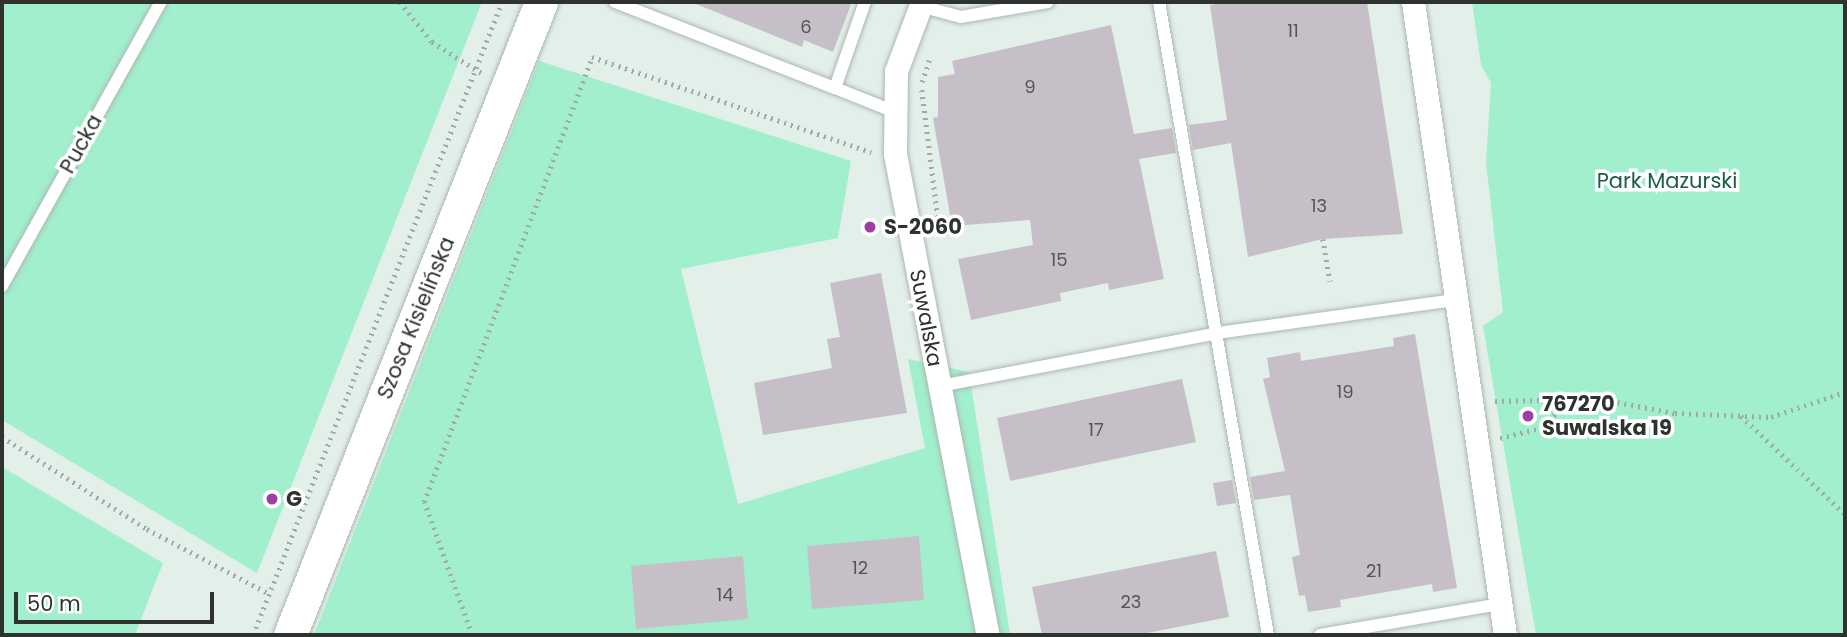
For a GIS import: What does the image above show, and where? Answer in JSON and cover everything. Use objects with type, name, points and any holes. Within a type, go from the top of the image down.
[{"type":"street","name":"Szosa Kisielińska","points":[[295,623],[541,2]]},
{"type":"street","points":[[1413,2],[1505,635]]},
{"type":"street","name":"Suwalska","points":[[921,4],[896,71],[895,154],[988,635]]},
{"type":"lane","name":"Pucka","points":[[2,286],[161,2]]},
{"type":"lane","points":[[615,2],[634,5],[895,113]]},
{"type":"lane","points":[[835,88],[865,2]]},
{"type":"lane","points":[[921,4],[961,17],[1048,2]]},
{"type":"lane","points":[[1159,2],[1268,635]]},
{"type":"lane","points":[[940,386],[1217,333],[1456,300]]},
{"type":"lane","points":[[1320,635],[1500,604]]},
{"type":"path","points":[[400,2],[432,42],[508,87]]},
{"type":"path","points":[[253,635],[502,2]]},
{"type":"path","points":[[946,13],[921,83],[940,234],[953,232]]},
{"type":"path","points":[[472,635],[424,502],[592,57],[875,154]]},
{"type":"path","points":[[1323,239],[1330,281]]},
{"type":"path","points":[[1476,442],[1534,432],[1559,407],[1590,397],[1675,413],[1771,417],[1845,392]]},
{"type":"path","points":[[1471,403],[1542,400],[1559,407]]},
{"type":"path","points":[[1740,415],[1845,514]]},
{"type":"path","points":[[2,437],[147,529],[269,593],[295,623]]},
{"type":"green space","points":[[2,2],[482,2],[257,573],[2,420]]},
{"type":"green space","name":"Park Mazurski","points":[[1472,2],[1845,2],[1845,635],[1536,635],[1483,326],[1503,312],[1486,162],[1491,83],[1481,65]]},
{"type":"green space","points":[[539,61],[851,161],[838,238],[681,269],[738,504],[925,448],[908,359],[969,372],[1010,635],[314,635]]},
{"type":"green space","points":[[2,467],[163,563],[135,635],[2,635]]},
{"type":"building","points":[[691,2],[852,2],[833,52],[804,40],[802,47]]},
{"type":"building","points":[[1229,2],[1367,2],[1403,234],[1323,239],[1248,257],[1231,143],[1193,150],[1189,125],[1227,120],[1210,5]]},
{"type":"building","points":[[1111,25],[1134,134],[1172,128],[1176,153],[1139,159],[1164,279],[1109,290],[1108,283],[1060,293],[1061,301],[971,320],[958,259],[1033,245],[1030,220],[952,226],[933,118],[938,117],[938,77],[955,74],[952,61]]},
{"type":"building","points":[[881,273],[907,413],[763,435],[754,383],[832,368],[827,339],[840,337],[830,283]]},
{"type":"building","points":[[1415,334],[1457,588],[1433,592],[1432,584],[1340,600],[1341,607],[1308,612],[1305,595],[1299,596],[1292,557],[1300,555],[1290,495],[1254,500],[1250,477],[1285,471],[1263,379],[1270,377],[1267,358],[1300,352],[1301,361],[1394,346],[1393,338]]},
{"type":"building","points":[[1182,379],[1196,442],[1010,481],[997,418]]},
{"type":"building","points":[[1232,480],[1236,503],[1217,506],[1213,483]]},
{"type":"building","points":[[919,536],[924,600],[812,609],[807,546]]},
{"type":"building","points":[[1216,551],[1229,617],[1137,635],[1042,635],[1032,587]]},
{"type":"building","points":[[743,556],[748,619],[636,629],[631,566]]},
{"type":"place","name":"S-2060","points":[[870,227]]},
{"type":"place","name":"767270 Suwalska 19","points":[[1528,416]]},
{"type":"place","name":"G","points":[[272,499]]}]
